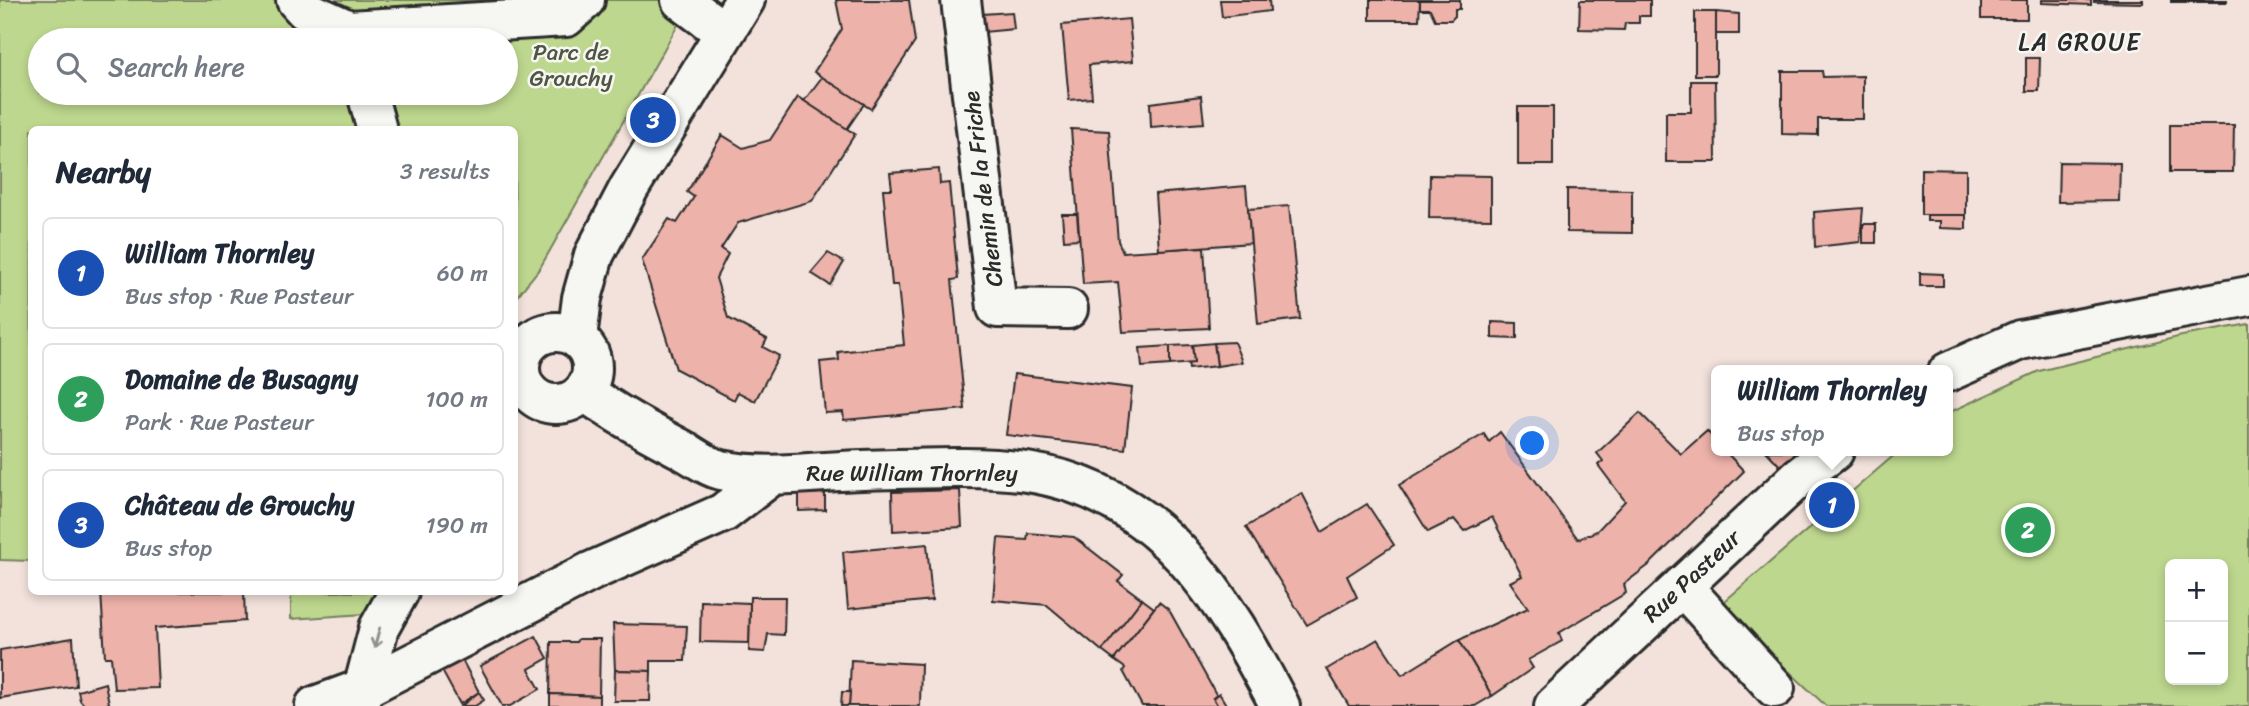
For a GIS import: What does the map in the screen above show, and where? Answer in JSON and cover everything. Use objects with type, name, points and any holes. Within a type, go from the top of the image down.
[{"type":"street","points":[[296,0],[305,10],[338,28]]},
{"type":"street","points":[[440,28],[566,18],[585,0]]},
{"type":"street","points":[[681,0],[724,32]]},
{"type":"street","points":[[577,338],[582,298],[594,255],[629,188],[745,0]]},
{"type":"street","name":"Chemin de la Friche","points":[[961,0],[997,308],[1068,309]]},
{"type":"street","points":[[370,105],[376,126]]},
{"type":"street","points":[[1953,370],[2020,340],[2249,296]]},
{"type":"street","points":[[554,332],[577,338],[590,357],[592,369],[583,391],[563,403],[539,400],[519,367],[532,341],[554,332]]},
{"type":"street","name":"Rue William Thornley","points":[[583,391],[616,415],[719,469],[771,476],[844,470],[977,469],[1027,472],[1063,480],[1110,499],[1148,522],[1207,582],[1253,653],[1280,706]]},
{"type":"street","name":"Rue Pasteur","points":[[1583,706],[1799,477],[1827,456]]},
{"type":"street","name":"Rue Pasteur","points":[[1554,706],[1849,456]]},
{"type":"street","points":[[315,706],[361,697],[592,571],[723,513],[771,476]]},
{"type":"street","points":[[1689,593],[1775,688]]},
{"type":"street","points":[[361,697],[379,628],[397,595]]},
{"type":"green space","name":"Parc de Grouchy","points":[[0,0],[692,0],[540,268],[518,295],[518,126],[28,126],[28,561],[0,560]]},
{"type":"green space","points":[[2249,324],[2249,706],[1826,706],[1719,606],[1893,456],[1953,456],[1953,411],[2039,371],[2182,336]]},
{"type":"green space","points":[[291,595],[376,595],[365,614],[291,619]]},
{"type":"building","points":[[836,0],[909,0],[915,42],[871,109],[814,72],[842,29]]},
{"type":"building","points":[[1220,0],[1269,0],[1270,11],[1222,17]]},
{"type":"building","points":[[1370,0],[1420,0],[1419,20],[1370,20]]},
{"type":"building","points":[[1420,0],[1460,0],[1460,9],[1455,9],[1455,16],[1451,20],[1435,20],[1430,9],[1420,9]]},
{"type":"building","points":[[1580,0],[1650,0],[1650,16],[1639,16],[1639,23],[1625,23],[1624,30],[1579,29]]},
{"type":"building","points":[[1981,0],[2027,0],[2027,19],[1981,19]]},
{"type":"building","points":[[2042,0],[2091,0],[2091,5],[2042,3]]},
{"type":"building","points":[[2143,0],[2143,3],[2094,2]]},
{"type":"building","points":[[2227,0],[2227,2],[2171,2]]},
{"type":"building","points":[[1012,12],[1014,29],[984,32],[982,14]]},
{"type":"building","points":[[1695,12],[1716,12],[1716,75],[1695,75]]},
{"type":"building","points":[[1716,12],[1739,14],[1739,34],[1716,34]]},
{"type":"building","points":[[1129,19],[1133,61],[1089,65],[1092,98],[1069,100],[1062,25]]},
{"type":"building","points":[[2026,58],[2040,58],[2039,91],[2026,91]]},
{"type":"building","points":[[1782,71],[1822,71],[1823,77],[1863,76],[1863,119],[1818,119],[1818,135],[1782,134]]},
{"type":"building","points":[[822,77],[864,104],[847,129],[804,101]]},
{"type":"building","points":[[1691,81],[1715,81],[1716,162],[1666,162],[1666,112],[1691,112]]},
{"type":"building","points":[[1201,96],[1204,123],[1151,127],[1150,103]]},
{"type":"building","points":[[798,97],[855,134],[812,201],[738,223],[721,249],[728,254],[716,278],[728,318],[767,339],[763,347],[779,356],[755,401],[738,392],[734,400],[676,369],[642,260],[669,219],[677,223],[694,197],[687,192],[722,135],[743,148],[770,140]]},
{"type":"building","points":[[1518,107],[1553,107],[1553,165],[1518,165]]},
{"type":"building","points":[[2170,125],[2234,125],[2233,172],[2170,172]]},
{"type":"building","points":[[1071,129],[1109,131],[1118,241],[1123,252],[1204,247],[1209,328],[1123,332],[1118,282],[1083,284]]},
{"type":"building","points":[[2059,162],[2120,163],[2119,201],[2058,202]]},
{"type":"building","points":[[939,169],[940,184],[949,183],[958,279],[952,280],[965,409],[844,420],[843,412],[825,413],[820,362],[839,360],[838,352],[904,345],[898,285],[892,285],[883,189],[892,189],[890,173]]},
{"type":"building","points":[[1921,169],[1966,170],[1966,215],[1921,215]]},
{"type":"building","points":[[1430,175],[1491,176],[1491,219],[1429,218]]},
{"type":"building","points":[[1246,186],[1251,243],[1159,250],[1155,194]]},
{"type":"building","points":[[1567,189],[1632,190],[1632,233],[1567,232]]},
{"type":"building","points":[[1289,206],[1300,319],[1258,324],[1248,209]]},
{"type":"building","points":[[1863,208],[1860,242],[1815,247],[1814,212]]},
{"type":"building","points":[[1062,214],[1077,214],[1079,239],[1064,240]]},
{"type":"building","points":[[1927,215],[1966,215],[1966,229],[1940,228],[1940,221],[1927,221]]},
{"type":"building","points":[[1863,224],[1876,224],[1876,243],[1863,243]]},
{"type":"building","points":[[828,253],[844,262],[830,285],[811,273]]},
{"type":"building","points":[[1920,273],[1943,274],[1943,286],[1920,286]]},
{"type":"building","points":[[1492,322],[1517,323],[1517,339],[1492,338]]},
{"type":"building","points":[[1234,342],[1242,362],[1217,366],[1214,343]]},
{"type":"building","points":[[1214,343],[1217,366],[1189,369],[1188,363],[1194,363],[1192,345]]},
{"type":"building","points":[[1192,345],[1194,363],[1170,365],[1170,346]]},
{"type":"building","points":[[1170,346],[1170,365],[1142,367],[1140,348]]},
{"type":"building","points":[[1014,374],[1132,388],[1125,449],[1006,435]]},
{"type":"building","points":[[1640,413],[1681,454],[1707,431],[1711,435],[1711,456],[1730,456],[1744,471],[1649,565],[1624,584],[1626,593],[1559,633],[1562,641],[1528,660],[1533,668],[1492,696],[1459,640],[1528,608],[1510,582],[1522,576],[1492,517],[1464,531],[1454,519],[1428,532],[1399,485],[1484,434],[1489,442],[1500,432],[1578,539],[1597,531],[1625,501],[1598,465],[1603,461],[1597,453]]},
{"type":"building","points":[[1771,456],[1796,456],[1782,468]]},
{"type":"building","points":[[960,490],[962,527],[893,531],[892,492]]},
{"type":"building","points":[[825,493],[825,510],[799,511],[799,494]]},
{"type":"building","points":[[1302,493],[1322,532],[1367,504],[1394,545],[1347,576],[1357,597],[1307,625],[1246,527]]},
{"type":"building","points":[[1028,533],[1074,537],[1123,575],[1118,581],[1142,599],[1102,651],[1047,605],[993,600],[998,538],[1027,540]]},
{"type":"building","points":[[927,544],[932,600],[848,609],[843,552]]},
{"type":"building","points":[[101,595],[244,595],[245,621],[155,628],[158,688],[114,689],[111,657],[105,657]]},
{"type":"building","points":[[750,597],[785,597],[784,635],[768,634],[765,652],[749,651]]},
{"type":"building","points":[[1142,599],[1154,608],[1114,660],[1102,651]]},
{"type":"building","points":[[701,601],[750,603],[749,643],[700,642]]},
{"type":"building","points":[[1159,602],[1169,610],[1217,696],[1213,698],[1218,706],[1142,706],[1123,671],[1125,668],[1114,660]]},
{"type":"building","points":[[613,624],[687,626],[685,661],[651,661],[651,671],[615,670]]},
{"type":"building","points":[[536,636],[548,658],[529,669],[540,689],[510,706],[502,706],[480,666]]},
{"type":"building","points":[[73,638],[76,686],[0,698],[0,650]]},
{"type":"building","points":[[578,639],[600,639],[599,696],[550,694],[551,642],[576,642]]},
{"type":"building","points":[[1378,639],[1402,675],[1459,640],[1492,696],[1475,706],[1349,706],[1327,669]]},
{"type":"building","points":[[461,658],[479,692],[460,704],[441,669]]},
{"type":"building","points":[[851,660],[921,664],[920,706],[849,706]]},
{"type":"building","points":[[615,670],[651,671],[650,701],[614,701]]},
{"type":"building","points":[[105,683],[109,703],[104,706],[85,706],[78,691]]},
{"type":"building","points":[[479,692],[484,700],[475,706],[461,706]]},
{"type":"building","points":[[842,692],[850,692],[849,706],[841,706]]},
{"type":"building","points":[[1219,693],[1227,706],[1218,706],[1213,698]]},
{"type":"building","points":[[550,694],[599,696],[599,706],[550,706]]},
{"type":"place","name":"Château de Grouchy","points":[[653,120]]},
{"type":"place","name":"William Thornley","points":[[1832,505]]},
{"type":"place","name":"Domaine de Busagny","points":[[2028,530]]},
{"type":"district","name":"LA GROUE","points":[[2080,42]]}]
